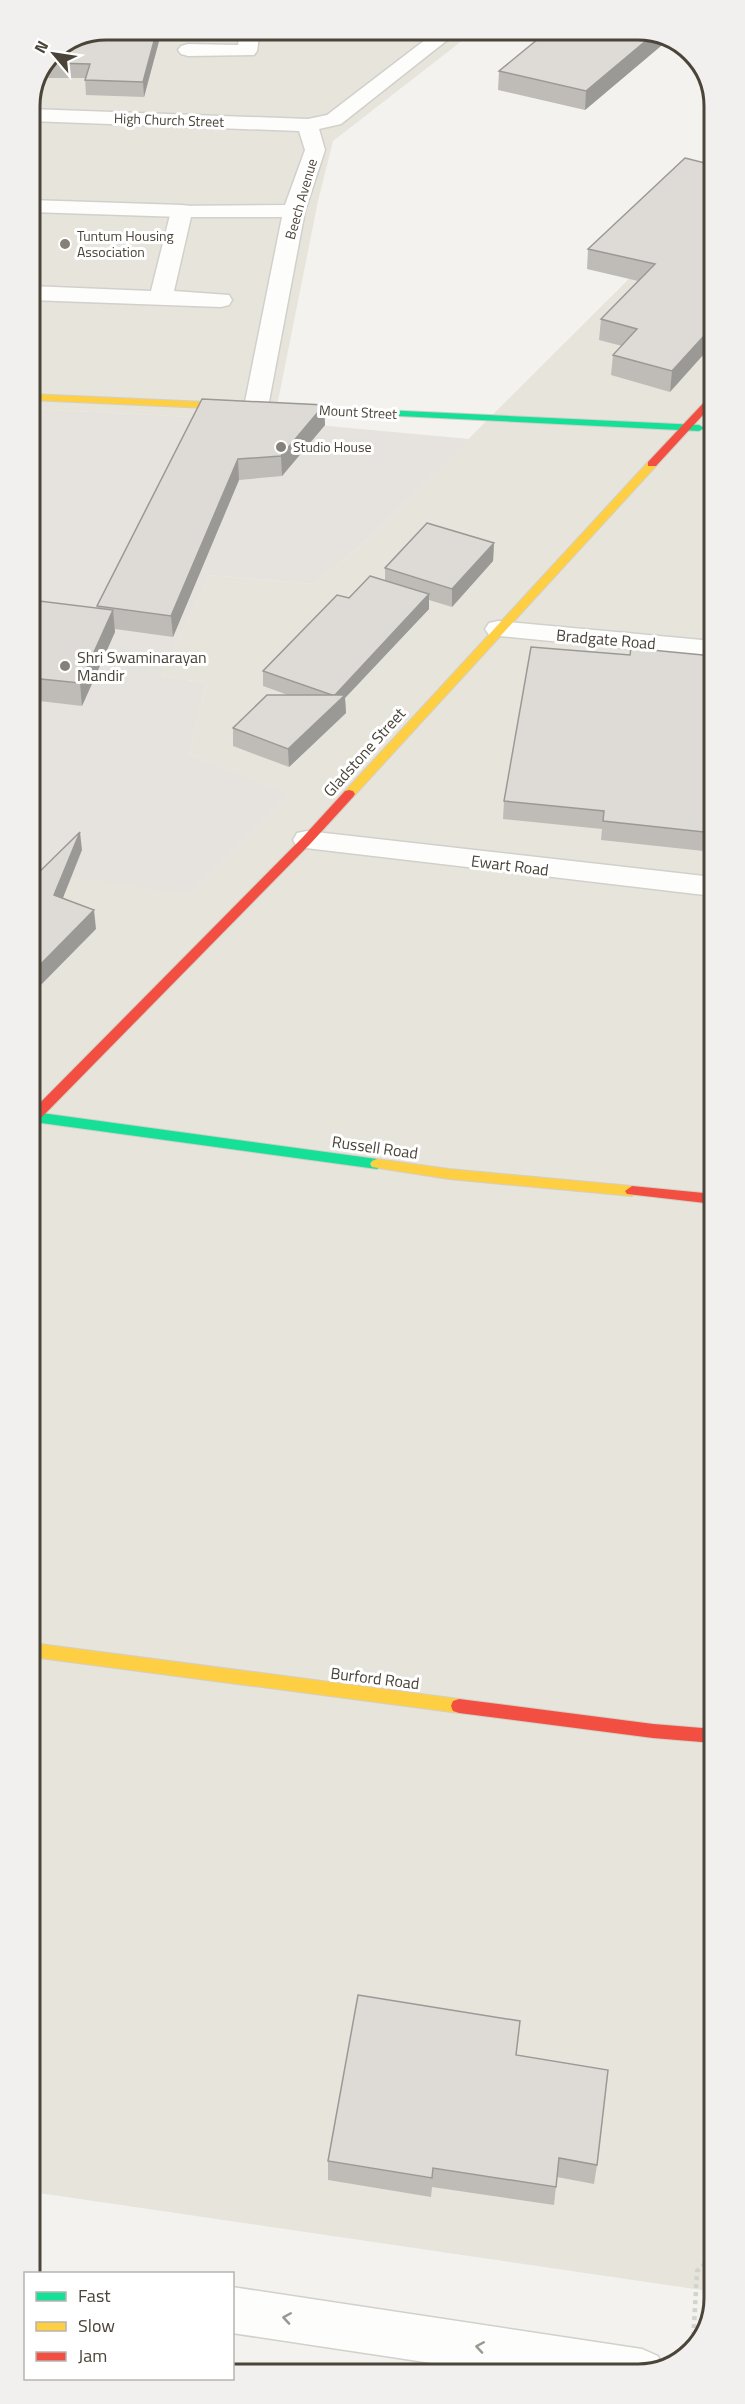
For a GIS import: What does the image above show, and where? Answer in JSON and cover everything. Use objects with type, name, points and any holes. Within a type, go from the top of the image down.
[{"type":"street","points":[[188,50],[247,51],[248,41]]},
{"type":"street","points":[[308,125],[334,120],[436,41]]},
{"type":"street","name":"High Church Street","points":[[41,116],[308,125]]},
{"type":"street","name":"Beech Avenue","points":[[256,407],[294,211],[315,150],[308,125]]},
{"type":"street","points":[[41,206],[182,211],[294,211]]},
{"type":"street","points":[[161,297],[182,211]]},
{"type":"street","points":[[41,293],[221,300]]},
{"type":"street","name":"Mount Street","points":[[41,397],[704,428]]},
{"type":"street","name":"Gladstone Street","points":[[41,1110],[307,840],[498,629],[704,408]]},
{"type":"street","name":"Bradgate Road","points":[[498,629],[704,648]]},
{"type":"street","name":"Ewart Road","points":[[307,840],[704,886]]},
{"type":"street","name":"Russell Road","points":[[41,1120],[449,1174],[704,1198]]},
{"type":"street","name":"Burford Road","points":[[41,1651],[653,1731],[704,1735]]},
{"type":"street","points":[[234,2310],[588,2364]]},
{"type":"path","points":[[694,2334],[697,2271],[704,2265]]},
{"type":"shaded area","points":[[462,41],[333,141],[318,201],[274,421],[41,410],[41,107],[46,81],[60,60],[81,46],[94,42]]},
{"type":"shaded area","points":[[704,204],[704,2290],[41,2193],[41,873],[288,793],[189,755],[206,683],[161,676],[209,575],[315,584],[375,532]]},
{"type":"shaded area","points":[[41,410],[274,421],[469,439],[375,532],[315,584],[209,575],[161,676],[206,683],[189,755],[289,793],[188,894],[41,872]]},
{"type":"building","points":[[154,41],[143,82],[85,80],[90,64],[57,63],[70,52],[94,42]]},
{"type":"building","points":[[536,41],[645,41],[586,91],[499,71]]},
{"type":"building","points":[[685,158],[704,163],[704,336],[672,371],[613,355],[637,329],[601,319],[655,264],[588,249]]},
{"type":"building","points":[[202,399],[324,405],[281,456],[238,459],[171,616],[97,606]]},
{"type":"building","points":[[427,523],[494,543],[452,589],[385,568]]},
{"type":"building","points":[[370,576],[429,594],[335,695],[263,671],[337,595],[349,598]]},
{"type":"building","points":[[41,601],[113,610],[80,683],[41,679]]},
{"type":"building","points":[[531,647],[630,655],[631,648],[704,655],[704,832],[603,821],[604,811],[504,801]]},
{"type":"building","points":[[267,695],[345,695],[288,749],[233,728]]},
{"type":"building","points":[[80,832],[54,895],[94,910],[41,964],[41,870]]},
{"type":"building","points":[[358,1995],[520,2021],[516,2055],[608,2070],[597,2165],[559,2158],[556,2187],[433,2168],[432,2178],[328,2161]]},
{"type":"traffic: fast","points":[[320,410],[699,428]]},
{"type":"traffic: fast","points":[[41,1118],[377,1164]]},
{"type":"traffic: slow","points":[[41,397],[320,410]]},
{"type":"traffic: slow","points":[[349,794],[652,464]]},
{"type":"traffic: slow","points":[[377,1164],[449,1174],[632,1191]]},
{"type":"traffic: slow","points":[[41,1651],[459,1706]]},
{"type":"traffic: jam","points":[[652,464],[704,408]]},
{"type":"traffic: jam","points":[[41,1110],[307,840],[349,794]]},
{"type":"traffic: jam","points":[[632,1191],[704,1198]]},
{"type":"traffic: jam","points":[[459,1706],[653,1731],[704,1735]]},
{"type":"place","name":"Tuntum Housing Association","points":[[65,244]]},
{"type":"place","name":"Studio House","points":[[281,447]]},
{"type":"place","name":"Shri Swaminarayan Mandir","points":[[65,666]]}]
